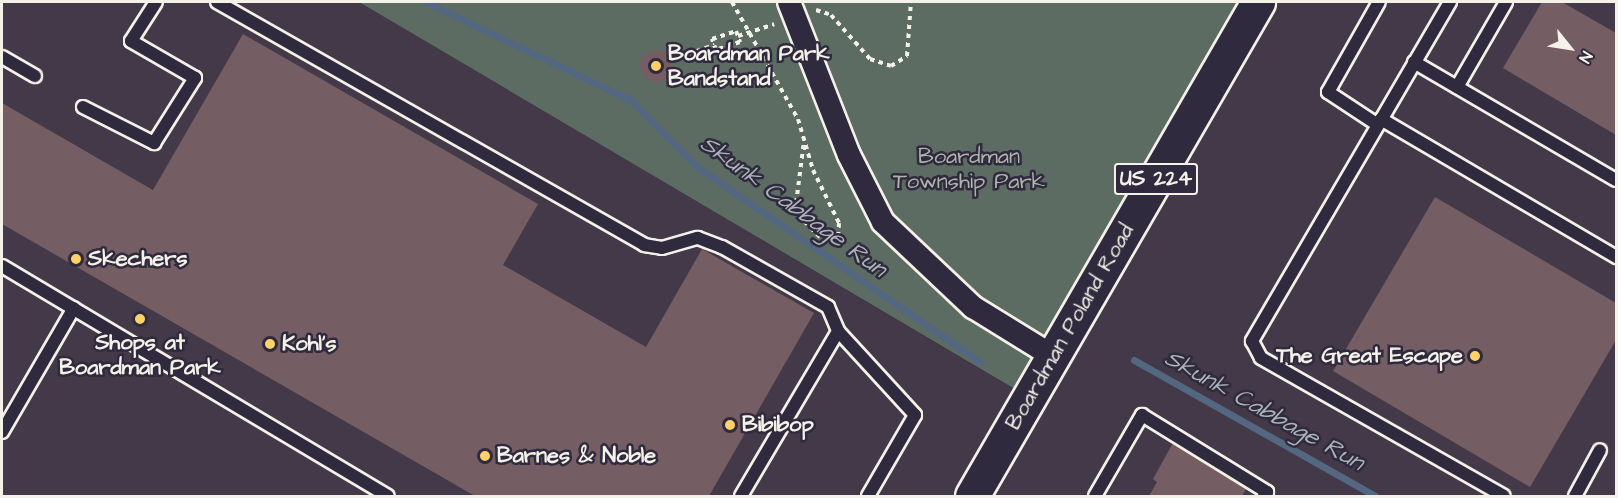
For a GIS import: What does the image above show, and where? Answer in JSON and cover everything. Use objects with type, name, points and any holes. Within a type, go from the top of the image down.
[{"type":"main road","name":"Boardman Poland Road","points":[[972,496],[1258,2]]},
{"type":"street","points":[[792,12],[849,155],[883,222],[973,307],[1054,357]]},
{"type":"lane","points":[[83,108],[153,143],[195,78],[131,41],[156,2]]},
{"type":"lane","points":[[217,2],[644,244],[662,248],[698,238],[722,247],[828,307],[838,331],[915,415],[868,496]]},
{"type":"lane","points":[[1379,2],[1328,92],[1617,257]]},
{"type":"lane","points":[[1450,2],[1252,342],[1261,358],[1504,496]]},
{"type":"lane","points":[[1457,87],[1506,2]]},
{"type":"lane","points":[[2,57],[35,76]]},
{"type":"lane","points":[[1414,62],[1617,180]]},
{"type":"lane","points":[[2,266],[388,496]]},
{"type":"lane","points":[[2,432],[74,309]]},
{"type":"lane","points":[[741,496],[838,331]]},
{"type":"lane","points":[[1095,496],[1142,415],[1267,492],[1264,496]]},
{"type":"lane","points":[[1575,496],[1600,450]]},
{"type":"path","points":[[732,2],[747,33],[786,96],[839,223],[838,239],[820,237],[795,212],[804,141]]},
{"type":"path","points":[[738,36],[792,12],[831,15],[870,59],[891,66],[907,56],[911,2]]},
{"type":"path","points":[[736,31],[740,42],[716,50],[714,45],[712,39],[736,31]]},
{"type":"path","points":[[671,60],[714,45]]},
{"type":"shaded area","name":"Shops at Boardman Park","points":[[2,2],[359,2],[1029,398],[1258,2],[1616,2],[1616,496],[2,496]]},
{"type":"green space","name":"Boardman Township Park","points":[[359,2],[1258,2],[1030,398]]},
{"type":"building","points":[[1542,2],[1562,2],[1616,33],[1616,135],[1503,68]]},
{"type":"building","points":[[243,34],[538,204],[503,265],[646,347],[702,249],[814,313],[709,496],[475,496],[2,224],[2,103],[153,190]]},
{"type":"building","name":"Boardman Park Bandstand","points":[[656,50],[667,55],[672,66],[667,77],[656,82],[645,77],[640,66],[645,55]]},
{"type":"building","name":"The Great Escape","points":[[1435,197],[1616,303],[1616,340],[1530,487],[1333,371]]},
{"type":"building","points":[[1174,441],[1248,486],[1242,496],[1149,496],[1157,482],[1153,479]]},
{"type":"waterway","name":"Skunk Cabbage Run","points":[[426,2],[631,100],[696,166],[980,362]]},
{"type":"waterway","name":"Skunk Cabbage Run","points":[[1134,360],[1375,496]]},
{"type":"place","name":"Boardman Park Bandstand","points":[[656,66]]},
{"type":"place","name":"Skechers","points":[[76,259]]},
{"type":"place","name":"Shops at Boardman Park","points":[[140,319]]},
{"type":"place","name":"Kohl's","points":[[270,344]]},
{"type":"place","name":"The Great Escape","points":[[1475,356]]},
{"type":"place","name":"Bibibop","points":[[730,425]]},
{"type":"place","name":"Barnes & Noble","points":[[485,456]]}]
